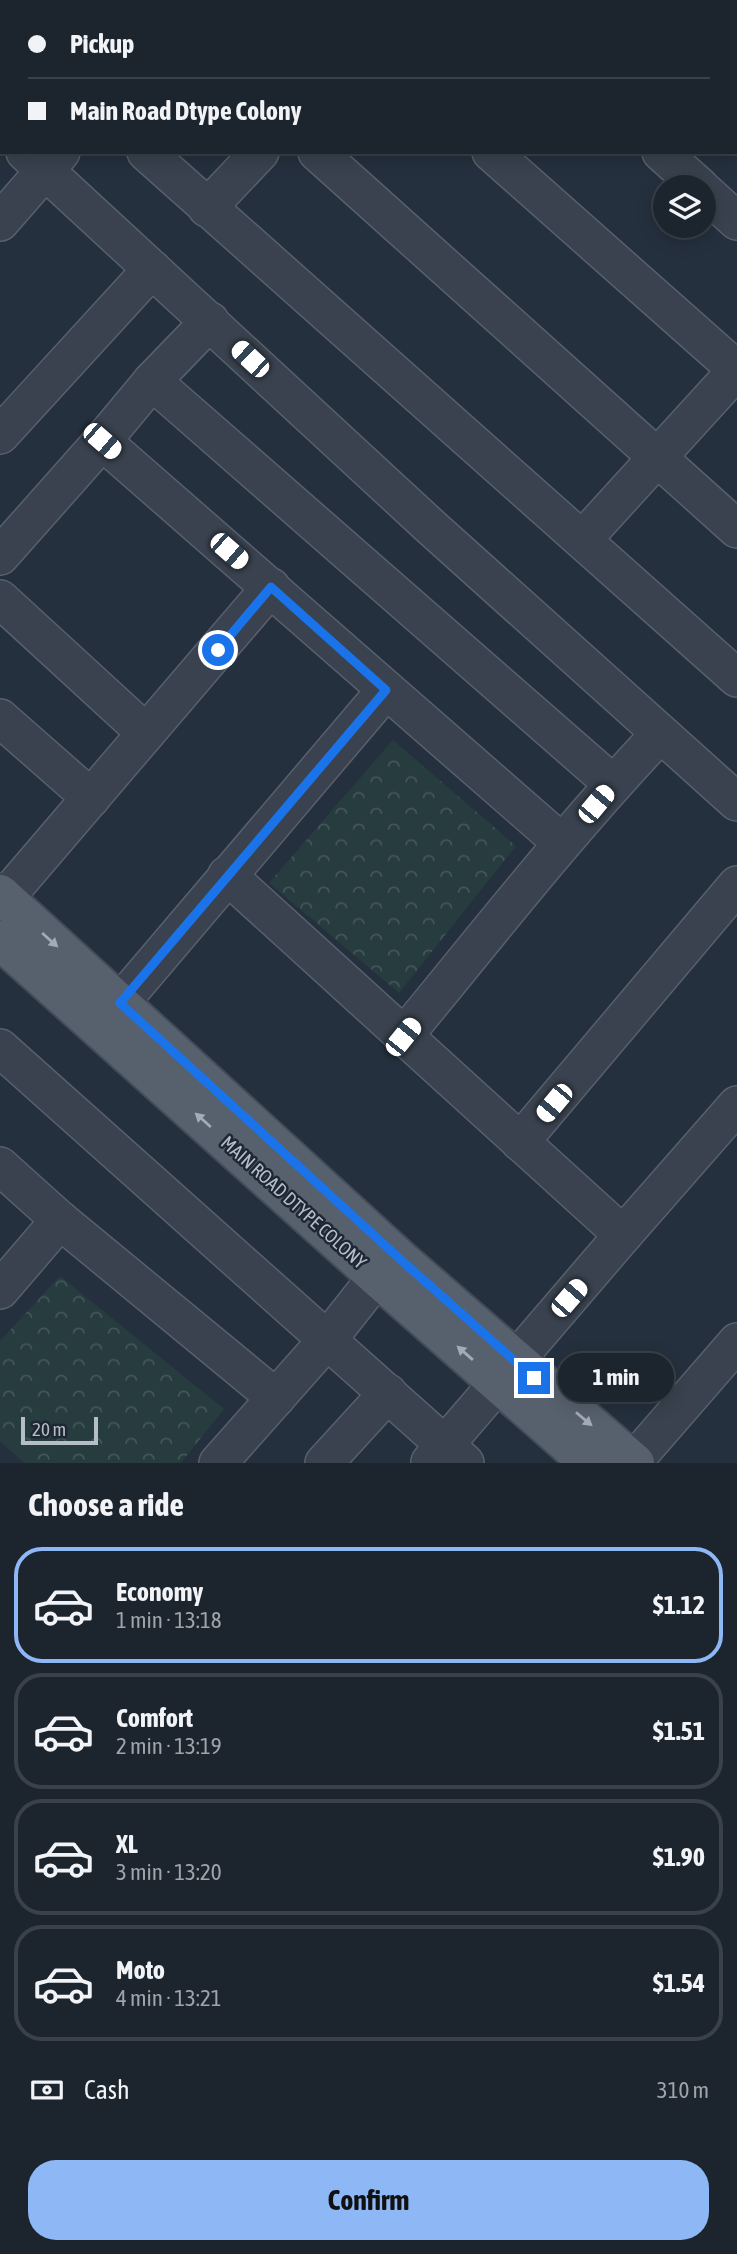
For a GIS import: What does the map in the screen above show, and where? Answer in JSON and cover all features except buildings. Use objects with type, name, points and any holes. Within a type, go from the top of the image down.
[{"type":"main road","name":"MAIN ROAD DTYPE COLONY","points":[[2,896],[401,1260],[507,1371],[589,1463]]},
{"type":"main road","name":"MAIN ROAD DTYPE COLONY","points":[[0,940],[377,1277],[634,1462]]},
{"type":"street","points":[[148,154],[737,678]]},
{"type":"street","points":[[207,208],[258,154]]},
{"type":"street","points":[[319,154],[737,529]]},
{"type":"street","points":[[493,154],[737,370],[583,540]]},
{"type":"street","points":[[663,154],[686,175]]},
{"type":"street","points":[[0,222],[44,158],[152,269],[737,802]]},
{"type":"street","points":[[716,202],[737,221]]},
{"type":"street","points":[[0,435],[152,269]]},
{"type":"street","points":[[0,556],[152,382],[210,321]]},
{"type":"street","points":[[152,382],[613,783]]},
{"type":"street","points":[[102,441],[562,844]]},
{"type":"street","points":[[2,896],[91,798],[271,587]]},
{"type":"street","points":[[0,599],[146,733]]},
{"type":"street","points":[[120,1003],[386,690]]},
{"type":"street","points":[[0,718],[91,798]]},
{"type":"street","points":[[403,1037],[613,783],[660,734]]},
{"type":"street","points":[[227,875],[623,1235]]},
{"type":"street","points":[[520,1142],[737,885]]},
{"type":"street","points":[[0,1048],[388,1393],[446,1457],[507,1371],[737,1105]]},
{"type":"street","points":[[0,1166],[60,1220],[276,1398]]},
{"type":"street","points":[[0,1290],[60,1220]]},
{"type":"street","points":[[218,1463],[328,1339],[377,1277]]},
{"type":"street","points":[[634,1462],[737,1342]]},
{"type":"street","points":[[324,1463],[388,1393]]},
{"type":"green space","points":[[393,740],[516,846],[399,993],[269,883]]},
{"type":"green space","points":[[60,1276],[224,1409],[181,1463],[24,1463],[0,1441],[0,1341]]},
{"type":"route","points":[[218,650],[271,587],[386,690],[120,1003],[534,1378]]}]
